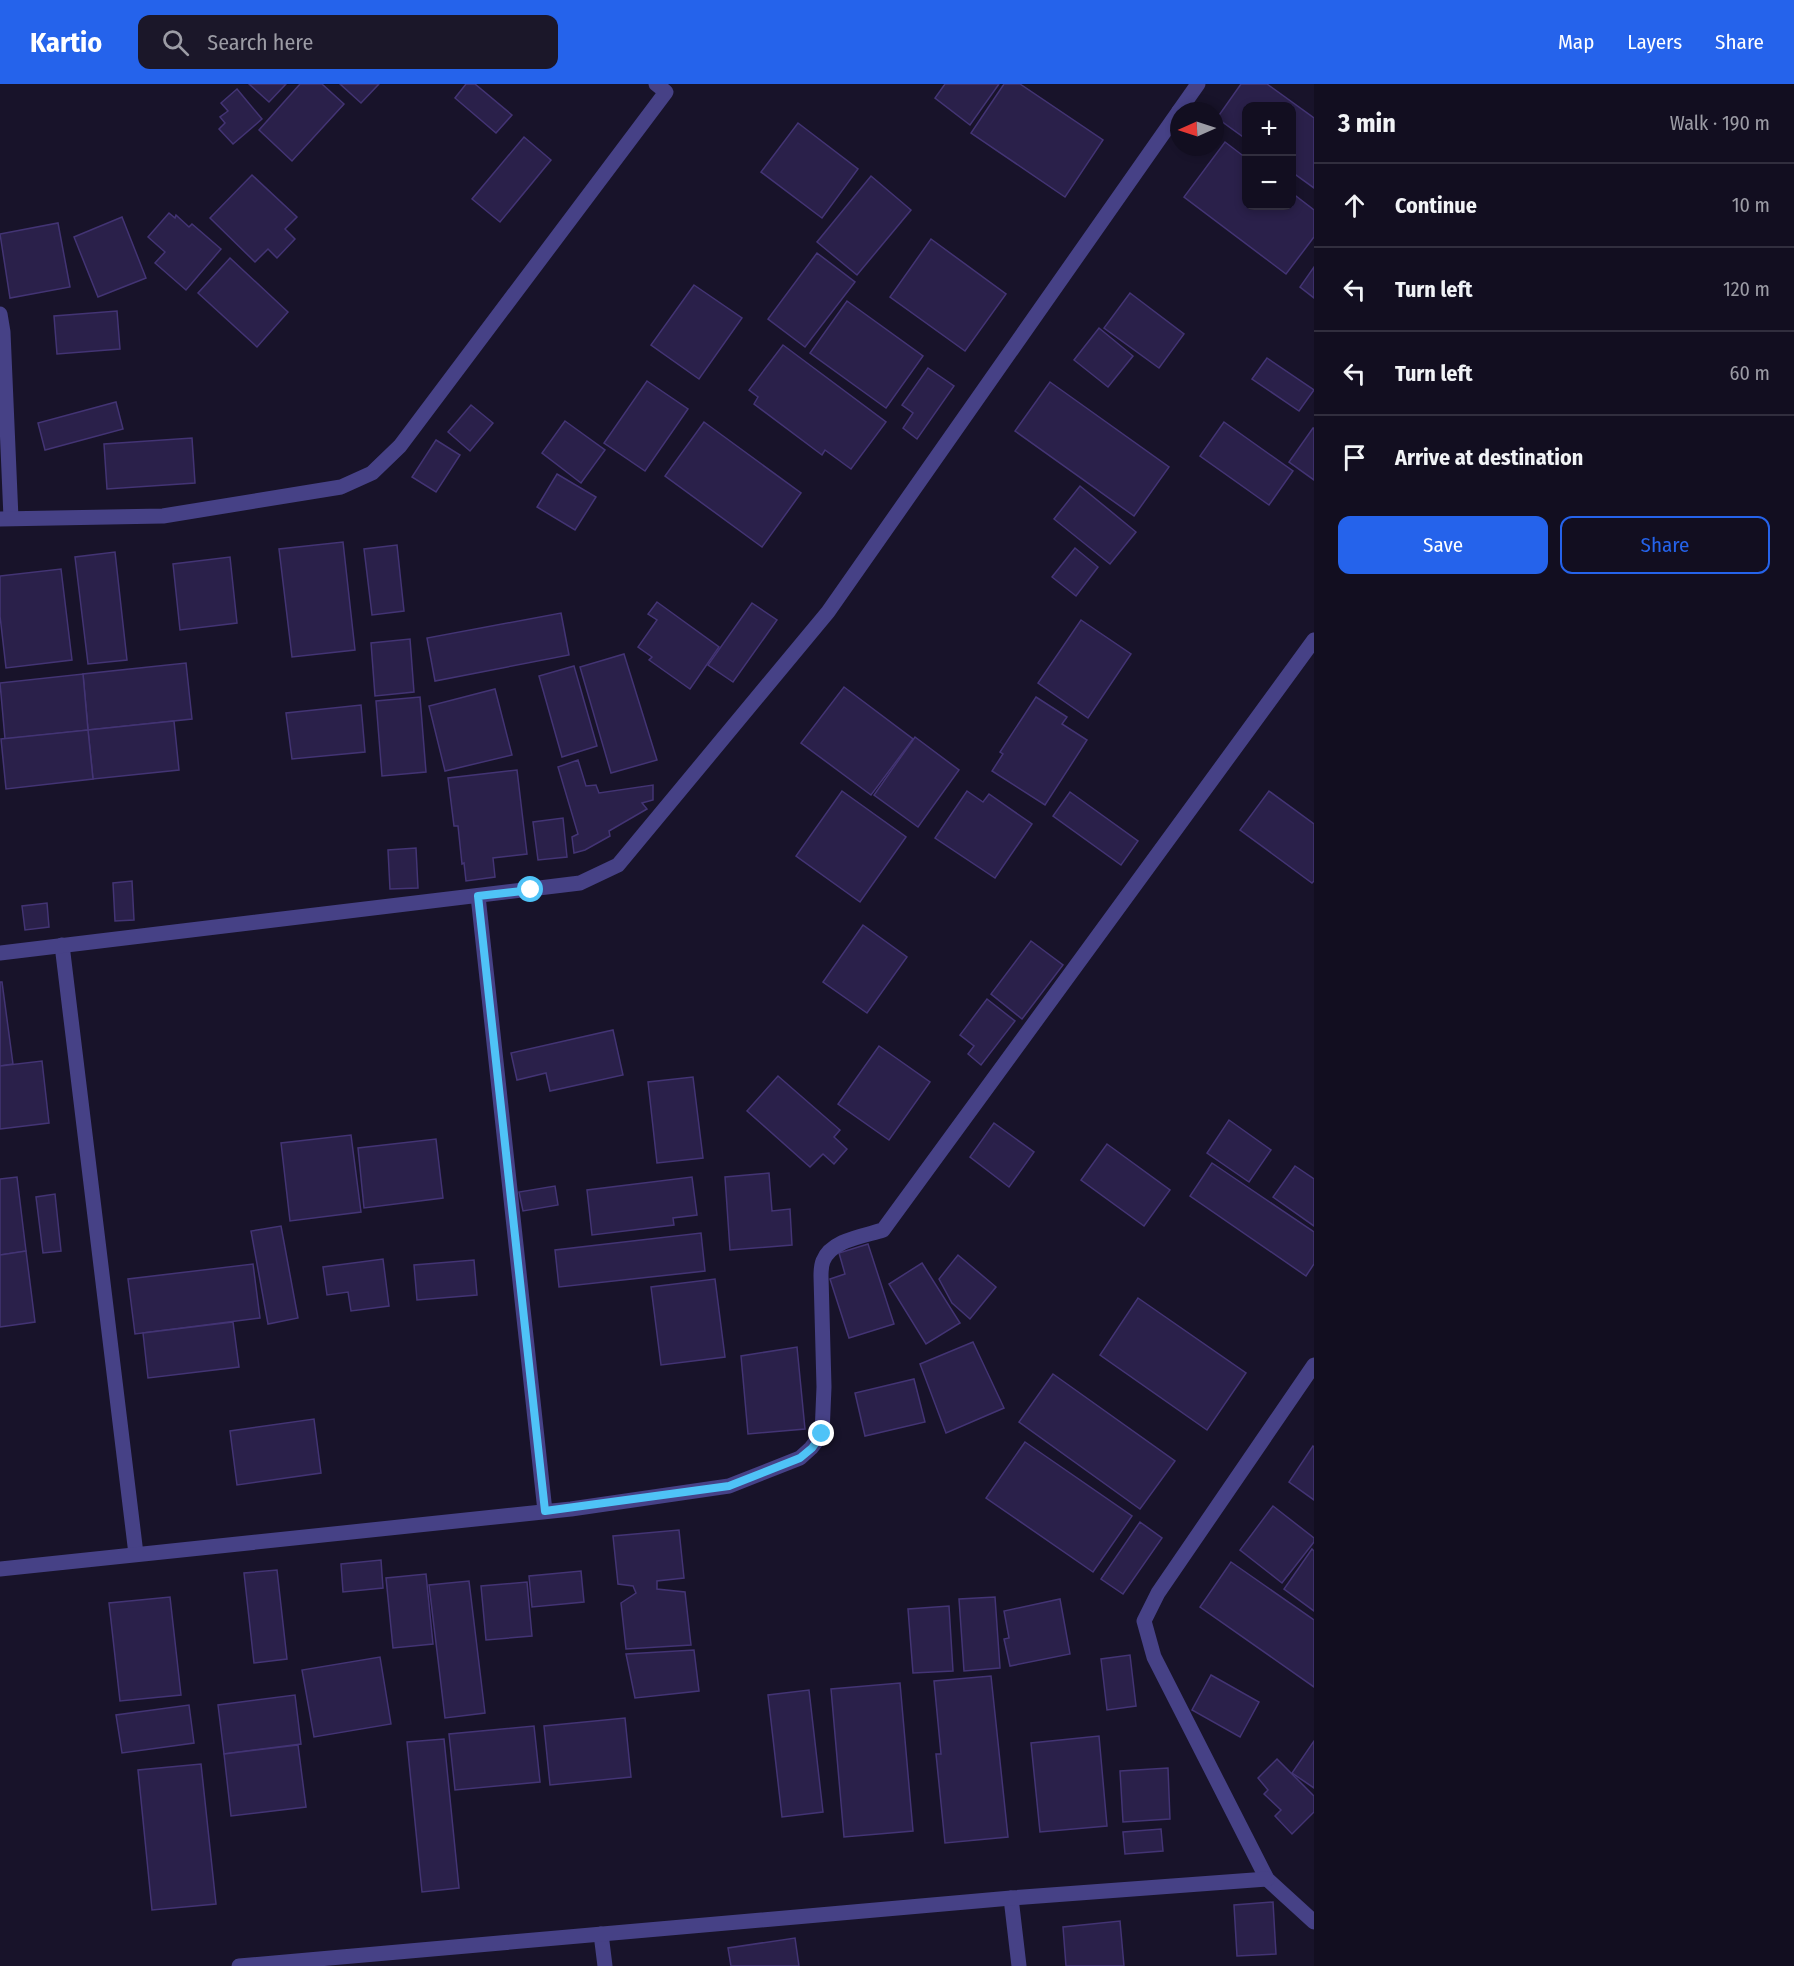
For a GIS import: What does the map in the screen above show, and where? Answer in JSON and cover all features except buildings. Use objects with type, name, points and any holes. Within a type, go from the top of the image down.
[{"type":"street","points":[[1185,102],[1198,84]]},
{"type":"street","points":[[0,314],[3,332],[6,518],[163,516],[341,487],[372,473],[400,446],[665,87]]},
{"type":"street","points":[[0,953],[580,883],[618,865],[828,612],[1170,124]]},
{"type":"street","points":[[0,1569],[545,1511],[729,1486],[800,1458],[812,1448],[822,1434],[824,1388],[821,1276],[823,1260],[832,1249],[849,1240],[883,1230],[1314,640]]},
{"type":"street","points":[[478,896],[545,1511]]},
{"type":"street","points":[[62,945],[136,1554]]},
{"type":"street","points":[[1314,1365],[1158,1593],[1144,1621],[1154,1657],[1267,1879],[1314,1922]]},
{"type":"street","points":[[239,1966],[1011,1898],[1267,1879]]},
{"type":"street","points":[[1011,1898],[1020,1966]]},
{"type":"street","points":[[601,1934],[605,1966]]},
{"type":"route","points":[[531,890],[478,896],[545,1511],[729,1486],[800,1458],[812,1448],[822,1434]]}]
